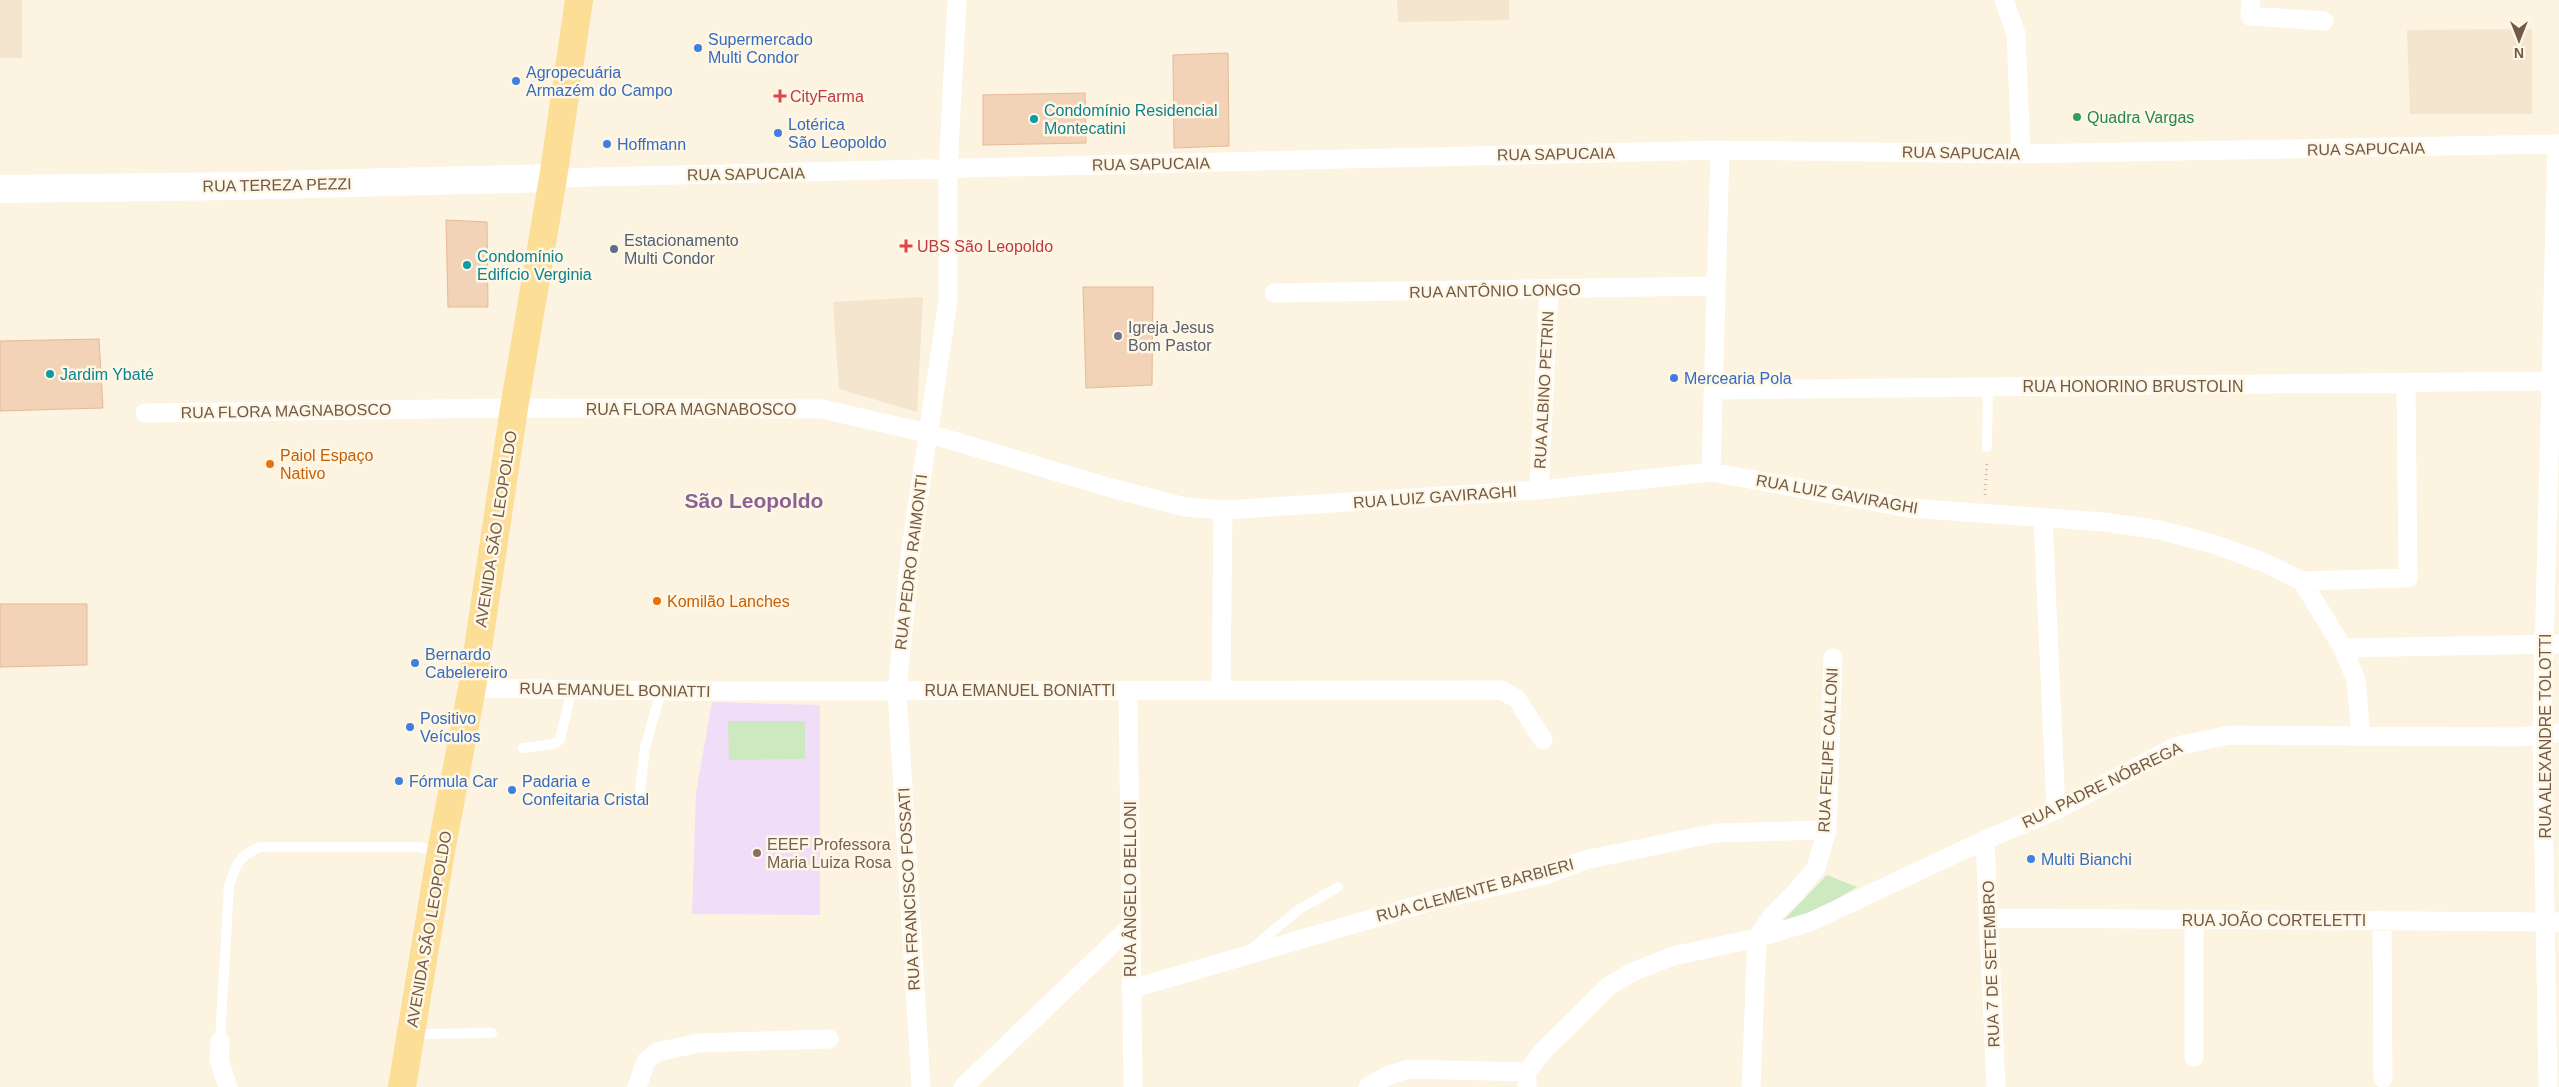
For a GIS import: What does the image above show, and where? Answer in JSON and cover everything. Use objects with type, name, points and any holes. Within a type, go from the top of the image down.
[{"type":"main road","name":"AVENIDA SÃO LEOPOLDO","points":[[402,1087],[441,851],[472,688],[514,408],[553,178],[579,0]]},
{"type":"street","name":"RUA PEDRO RAIMONTI","points":[[897,691],[911,548],[948,301],[948,169],[957,0]]},
{"type":"street","points":[[2004,0],[2016,34],[2021,154]]},
{"type":"street","points":[[2250,0],[2250,16],[2324,21]]},
{"type":"street","name":"RUA SAPUCAIA","points":[[553,178],[1720,150],[2021,154],[2558,144]]},
{"type":"street","name":"RUA ALEXANDRE TOLOTTI","points":[[2548,1087],[2552,922],[2552,381],[2558,144]]},
{"type":"street","points":[[1712,472],[1720,150]]},
{"type":"street","name":"RUA TEREZA PEZZI","points":[[0,189],[239,186],[553,178]]},
{"type":"street","name":"RUA ANTÔNIO LONGO","points":[[1274,293],[1716,286]]},
{"type":"street","name":"RUA ALBINO PETRIN","points":[[1539,490],[1549,290]]},
{"type":"street","name":"RUA HONORINO BRUSTOLIN","points":[[1714,390],[2552,381]]},
{"type":"street","points":[[2361,736],[2356,680],[2343,648],[2302,581],[2408,578],[2406,383]]},
{"type":"street","name":"RUA FLORA MAGNABOSCO","points":[[145,413],[514,408],[822,409],[927,433],[1111,488],[1185,507],[1223,510]]},
{"type":"street","name":"RUA LUIZ GAVIRAGHI","points":[[1223,510],[1539,490],[1712,472],[1873,503],[2104,522],[2160,530],[2213,544],[2263,562],[2302,581]]},
{"type":"street","points":[[1221,689],[1223,510]]},
{"type":"street","points":[[2042,518],[2056,810]]},
{"type":"street","points":[[2343,648],[2552,643]]},
{"type":"street","name":"RUA FELIPE CALLONI","points":[[1757,938],[1773,915],[1795,894],[1816,868],[1827,830],[1833,658]]},
{"type":"street","name":"RUA EMANUEL BONIATTI","points":[[472,688],[661,691],[1501,690],[1517,699],[1543,740]]},
{"type":"street","name":"RUA ÂNGELO BELLONI","points":[[1128,690],[1133,1087]]},
{"type":"street","name":"RUA FRANCISCO FOSSATI","points":[[897,691],[921,1087]]},
{"type":"street","name":"RUA PADRE NÓBREGA","points":[[1527,1080],[1543,1051],[1570,1022],[1609,986],[1632,972],[1673,956],[1757,938],[1810,922],[1985,840],[2056,810],[2177,746],[2230,735],[2516,737],[2551,733]]},
{"type":"street","name":"RUA CLEMENTE BARBIERI","points":[[1131,989],[1244,954],[1436,900],[1545,875],[1595,858],[1716,833],[1827,830]]},
{"type":"street","name":"RUA 7 DE SETEMBRO","points":[[1985,840],[1996,1087]]},
{"type":"street","name":"RUA JOÃO CORTELETTI","points":[[1989,918],[2552,922]]},
{"type":"street","points":[[2194,920],[2194,1057]]},
{"type":"street","points":[[2382,920],[2383,1078]]},
{"type":"street","points":[[963,1087],[1130,927]]},
{"type":"street","points":[[1751,1087],[1757,938]]},
{"type":"street","points":[[637,1087],[646,1061],[657,1052],[699,1043],[830,1039]]},
{"type":"street","points":[[220,1041],[219,1060],[228,1087]]},
{"type":"street","points":[[1368,1087],[1387,1076],[1408,1068],[1527,1080]]},
{"type":"lane","points":[[1987,447],[1988,387]]},
{"type":"lane","points":[[523,748],[553,744],[560,740],[564,733],[572,689]]},
{"type":"lane","points":[[639,799],[645,748],[661,691]]},
{"type":"lane","points":[[220,1041],[229,886],[235,867],[245,854],[260,847],[417,847],[441,851]]},
{"type":"lane","points":[[1244,954],[1298,910],[1338,887]]},
{"type":"lane","points":[[411,1034],[492,1033]]},
{"type":"path","points":[[1985,513],[1987,447]]},
{"type":"shaded area","points":[[0,0],[22,0],[22,58],[0,58]]},
{"type":"shaded area","points":[[1397,0],[1509,0],[1509,20],[1398,22]]},
{"type":"shaded area","points":[[2532,29],[2532,114],[2410,114],[2407,30]]},
{"type":"shaded area","points":[[923,297],[917,412],[839,389],[833,302]]},
{"type":"shaded area","name":"EEEF Professora Maria Luiza Rosa","points":[[712,702],[820,705],[820,915],[692,914],[696,793]]},
{"type":"green space","points":[[728,721],[805,721],[805,759],[729,760]]},
{"type":"green space","points":[[1827,875],[1857,887],[1800,921],[1777,927]]},
{"type":"building","points":[[1228,53],[1229,146],[1174,148],[1173,55]]},
{"type":"building","name":"Condomínio Residencial Montecatini","points":[[1085,93],[1086,143],[983,145],[983,95]]},
{"type":"building","name":"Condomínio Edifício Verginia","points":[[446,220],[487,222],[488,307],[448,307]]},
{"type":"building","name":"Igreja Jesus Bom Pastor","points":[[1083,287],[1153,287],[1152,385],[1086,388]]},
{"type":"building","name":"Jardim Ybaté","points":[[99,339],[103,408],[0,411],[0,341]]},
{"type":"building","points":[[0,604],[87,604],[87,665],[0,667]]},
{"type":"place","name":"Supermercado Multi Condor","points":[[698,48]]},
{"type":"place","name":"Agropecuária Armazém do Campo","points":[[516,81]]},
{"type":"place","name":"CityFarma","points":[[780,96]]},
{"type":"place","name":"Quadra Vargas","points":[[2077,117]]},
{"type":"place","name":"Condomínio Residencial Montecatini","points":[[1034,119]]},
{"type":"place","name":"Lotérica São Leopoldo","points":[[778,133]]},
{"type":"place","name":"Hoffmann","points":[[607,144]]},
{"type":"place","name":"UBS São Leopoldo","points":[[906,246]]},
{"type":"place","name":"Estacionamento Multi Condor","points":[[614,249]]},
{"type":"place","name":"Condomínio Edifício Verginia","points":[[467,265]]},
{"type":"place","name":"Igreja Jesus Bom Pastor","points":[[1118,336]]},
{"type":"place","name":"Jardim Ybaté","points":[[50,374]]},
{"type":"place","name":"Mercearia Pola","points":[[1674,378]]},
{"type":"place","name":"Paiol Espaço Nativo","points":[[270,464]]},
{"type":"place","name":"Komilão Lanches","points":[[657,601]]},
{"type":"place","name":"Bernardo Cabelereiro","points":[[415,663]]},
{"type":"place","name":"Positivo Veículos","points":[[410,727]]},
{"type":"place","name":"Fórmula Car","points":[[399,781]]},
{"type":"place","name":"Padaria e Confeitaria Cristal","points":[[512,790]]},
{"type":"place","name":"EEEF Professora Maria Luiza Rosa","points":[[757,853]]},
{"type":"place","name":"Multi Bianchi","points":[[2031,859]]},
{"type":"district","name":"São Leopoldo","points":[[754,500]]}]
